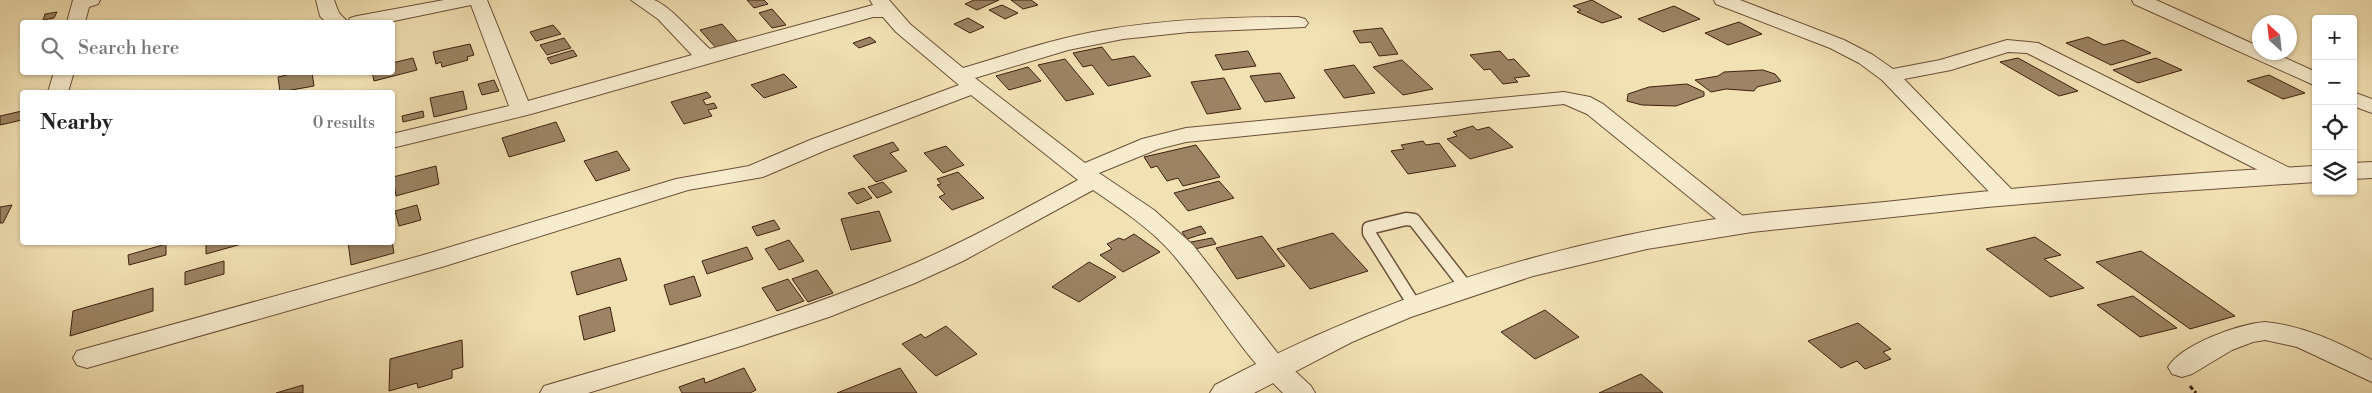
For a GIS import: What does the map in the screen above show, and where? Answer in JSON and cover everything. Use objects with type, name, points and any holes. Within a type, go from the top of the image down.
[{"type":"street","points":[[76,20],[80,4],[91,0]]},
{"type":"street","points":[[325,0],[330,16],[335,20]]},
{"type":"street","points":[[369,20],[412,13],[469,0]]},
{"type":"street","points":[[478,0],[517,102],[523,108]]},
{"type":"street","points":[[640,0],[665,15],[684,37],[708,58]]},
{"type":"street","points":[[1723,0],[1838,44],[1866,59],[1889,76],[2006,196]]},
{"type":"street","points":[[2141,0],[2312,78]]},
{"type":"street","points":[[395,141],[708,58],[873,11],[883,5],[903,28],[967,82],[1088,176],[1145,215],[1184,251],[1273,366],[1301,393]]},
{"type":"street","points":[[87,358],[436,260],[684,184],[755,172],[967,82],[1066,45],[1122,33],[1240,23],[1298,23]]},
{"type":"street","points":[[1889,76],[1944,66],[2007,46],[2031,47],[2286,175]]},
{"type":"street","points":[[59,90],[63,75]]},
{"type":"street","points":[[554,393],[812,314],[898,280],[989,237],[1088,176],[1150,144],[1186,135],[1564,98],[1582,102],[1595,109],[1740,226]]},
{"type":"street","points":[[2357,100],[2372,108]]},
{"type":"street","points":[[2357,171],[2372,170]]},
{"type":"street","points":[[1227,393],[1273,366],[1356,329],[1466,286],[1574,256],[1710,229],[2006,196],[2312,174]]},
{"type":"street","points":[[2182,367],[2250,332],[2265,330],[2286,334],[2324,348],[2372,372]]},
{"type":"lane","points":[[1415,306],[1369,233],[1369,228],[1406,219],[1414,220],[1466,286]]},
{"type":"building","points":[[747,0],[764,0],[768,4],[754,8]]},
{"type":"building","points":[[974,0],[999,0],[977,10],[965,4]]},
{"type":"building","points":[[1011,0],[1031,0],[1038,5],[1023,9]]},
{"type":"building","points":[[1592,0],[1622,17],[1602,23],[1577,12],[1581,10],[1573,6]]},
{"type":"building","points":[[1002,5],[1018,13],[1005,19],[989,10]]},
{"type":"building","points":[[1674,6],[1700,19],[1663,32],[1638,19]]},
{"type":"building","points":[[772,9],[786,25],[772,28],[759,13]]},
{"type":"building","points":[[57,12],[54,18],[43,20],[45,14]]},
{"type":"building","points":[[968,18],[984,27],[970,33],[954,24]]},
{"type":"building","points":[[1739,22],[1762,34],[1728,45],[1705,33]]},
{"type":"building","points":[[722,24],[738,42],[717,49],[700,30]]},
{"type":"building","points":[[553,25],[561,34],[536,41],[530,32]]},
{"type":"building","points":[[1382,28],[1398,54],[1379,56],[1371,42],[1360,43],[1353,31]]},
{"type":"building","points":[[870,37],[876,42],[859,48],[853,43]]},
{"type":"building","points":[[2088,37],[2104,45],[2123,40],[2151,53],[2111,65],[2066,43]]},
{"type":"building","points":[[564,38],[571,48],[547,55],[540,45]]},
{"type":"building","points":[[470,44],[474,55],[467,57],[468,60],[442,67],[441,62],[436,64],[433,52]]},
{"type":"building","points":[[1102,47],[1112,60],[1134,56],[1151,76],[1108,86],[1092,65],[1083,67],[1073,53]]},
{"type":"building","points":[[573,50],[577,56],[551,64],[547,58]]},
{"type":"building","points":[[1248,51],[1256,66],[1223,70],[1215,55]]},
{"type":"building","points":[[1500,51],[1508,60],[1514,59],[1530,76],[1514,78],[1518,82],[1503,84],[1490,69],[1484,70],[1470,55]]},
{"type":"building","points":[[413,58],[417,70],[374,81],[373,75],[395,75],[395,62]]},
{"type":"building","points":[[2018,58],[2078,91],[2059,96],[2000,62]]},
{"type":"building","points":[[2156,58],[2182,70],[2138,83],[2113,70]]},
{"type":"building","points":[[1065,59],[1094,94],[1066,101],[1038,65]]},
{"type":"building","points":[[1402,60],[1433,89],[1403,95],[1373,67]]},
{"type":"building","points":[[1354,65],[1375,93],[1344,98],[1324,70]]},
{"type":"building","points":[[1028,67],[1041,81],[1009,90],[996,76]]},
{"type":"building","points":[[1763,70],[1775,74],[1781,81],[1757,87],[1754,91],[1726,89],[1711,92],[1695,80],[1718,76],[1724,72]]},
{"type":"building","points":[[1280,73],[1295,98],[1265,102],[1250,76]]},
{"type":"building","points":[[784,74],[797,87],[764,98],[751,85]]},
{"type":"building","points":[[286,75],[312,75],[314,86],[280,90],[278,77]]},
{"type":"building","points":[[2269,75],[2305,93],[2283,99],[2247,81]]},
{"type":"building","points":[[1224,78],[1241,109],[1207,114],[1191,82]]},
{"type":"building","points":[[494,80],[499,91],[482,95],[478,84]]},
{"type":"building","points":[[1687,84],[1704,92],[1704,96],[1676,106],[1642,105],[1627,101],[1628,94],[1649,87]]},
{"type":"building","points":[[463,91],[467,109],[434,117],[430,98]]},
{"type":"building","points":[[707,92],[711,97],[703,100],[706,105],[714,103],[717,108],[708,110],[712,116],[684,124],[671,102]]},
{"type":"building","points":[[20,111],[20,120],[0,125],[0,116]]},
{"type":"building","points":[[423,111],[424,117],[403,122],[402,116]]},
{"type":"building","points":[[556,122],[565,141],[509,157],[502,138]]},
{"type":"building","points":[[1473,126],[1477,130],[1489,127],[1513,147],[1470,159],[1447,139],[1457,136],[1453,132]]},
{"type":"building","points":[[1423,141],[1426,145],[1439,143],[1456,166],[1408,174],[1391,151],[1404,149],[1401,145]]},
{"type":"building","points":[[893,142],[899,150],[890,153],[907,171],[876,182],[853,156]]},
{"type":"building","points":[[1196,145],[1220,177],[1183,186],[1178,178],[1167,181],[1157,166],[1151,168],[1144,157]]},
{"type":"building","points":[[946,146],[964,165],[943,173],[924,153]]},
{"type":"building","points":[[617,151],[630,170],[596,181],[584,161]]},
{"type":"building","points":[[436,166],[439,184],[396,196],[395,176]]},
{"type":"building","points":[[958,172],[984,198],[952,210],[939,197],[945,194],[937,185],[941,184],[937,179]]},
{"type":"building","points":[[1219,181],[1234,198],[1188,211],[1174,193]]},
{"type":"building","points":[[883,182],[892,192],[877,198],[868,187]]},
{"type":"building","points":[[864,188],[872,198],[857,204],[848,193]]},
{"type":"building","points":[[12,205],[3,223],[0,223],[0,207]]},
{"type":"building","points":[[417,205],[421,220],[399,226],[395,211]]},
{"type":"building","points":[[879,211],[891,241],[851,250],[841,219]]},
{"type":"building","points":[[774,220],[780,229],[757,236],[752,227]]},
{"type":"building","points":[[1201,226],[1206,233],[1187,239],[1182,232]]},
{"type":"building","points":[[1333,233],[1368,271],[1310,289],[1277,249]]},
{"type":"building","points":[[1134,234],[1160,252],[1123,272],[1100,255],[1112,249],[1107,244],[1119,238],[1124,240]]},
{"type":"building","points":[[1262,236],[1285,266],[1237,279],[1216,248]]},
{"type":"building","points":[[2035,237],[2061,255],[2044,259],[2084,288],[2050,297],[1986,249]]},
{"type":"building","points":[[1212,238],[1216,244],[1195,249],[1191,242]]},
{"type":"building","points":[[789,240],[804,261],[779,270],[765,249]]},
{"type":"building","points":[[166,245],[166,255],[129,265],[128,255]]},
{"type":"building","points":[[206,245],[238,245],[206,254]]},
{"type":"building","points":[[348,245],[393,245],[394,253],[351,265]]},
{"type":"building","points":[[747,247],[753,259],[707,274],[702,261]]},
{"type":"building","points":[[2141,251],[2235,316],[2190,329],[2096,262]]},
{"type":"building","points":[[620,258],[627,280],[577,295],[571,272]]},
{"type":"building","points":[[224,261],[224,274],[185,285],[185,272]]},
{"type":"building","points":[[1089,262],[1116,277],[1079,302],[1052,287]]},
{"type":"building","points":[[817,270],[833,293],[808,302],[792,279]]},
{"type":"building","points":[[694,276],[701,296],[670,305],[664,285]]},
{"type":"building","points":[[788,279],[804,301],[777,311],[762,288]]},
{"type":"building","points":[[153,288],[153,311],[70,336],[73,311]]},
{"type":"building","points":[[2133,296],[2177,328],[2140,337],[2097,305]]},
{"type":"building","points":[[610,307],[615,331],[584,340],[579,316]]},
{"type":"building","points":[[1545,310],[1579,337],[1535,359],[1501,332]]},
{"type":"building","points":[[1858,323],[1891,349],[1883,352],[1891,359],[1865,369],[1857,361],[1841,368],[1808,341]]},
{"type":"building","points":[[946,326],[977,354],[936,376],[902,344],[921,334],[925,338]]},
{"type":"building","points":[[462,340],[463,367],[452,370],[452,378],[418,388],[417,383],[389,391],[390,359]]},
{"type":"building","points":[[744,368],[756,390],[750,393],[682,393],[679,387],[704,378],[705,383]]},
{"type":"building","points":[[900,368],[917,393],[837,393]]},
{"type":"building","points":[[1641,374],[1663,393],[1599,393]]},
{"type":"building","points":[[303,385],[303,393],[276,393]]}]
